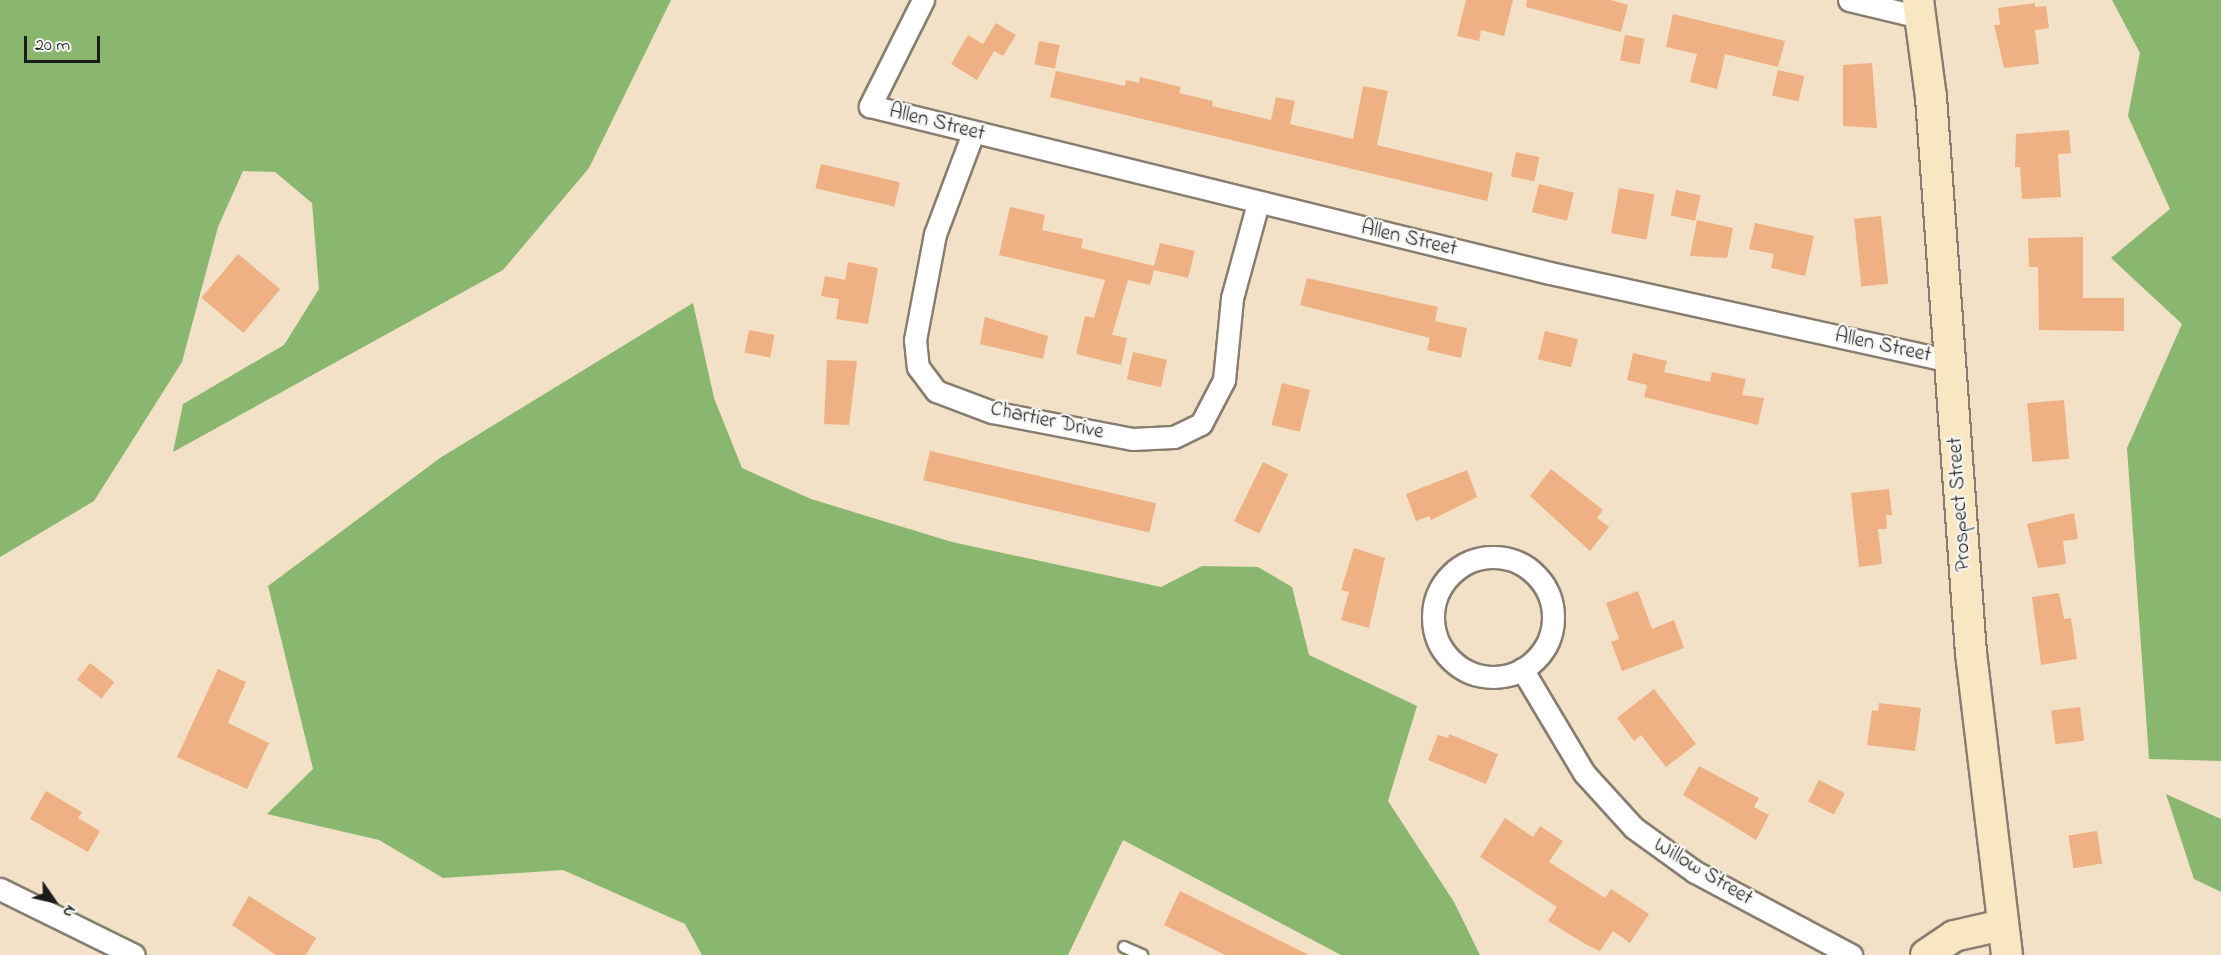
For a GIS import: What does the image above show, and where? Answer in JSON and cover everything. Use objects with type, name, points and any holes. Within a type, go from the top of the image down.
[{"type":"main road","name":"Prospect Street","points":[[1919,8],[1950,361],[1971,653],[2007,955]]},
{"type":"main road","points":[[1926,955],[1954,936],[2002,924]]},
{"type":"street","name":"Allen Street","points":[[923,0],[870,106],[1257,203],[1950,361]]},
{"type":"street","points":[[1850,0],[1919,8]]},
{"type":"street","name":"Chartier Drive","points":[[973,133],[935,234],[915,340],[918,367],[936,391],[992,412],[1132,439],[1174,437],[1201,423],[1224,380],[1232,298],[1257,203]]},
{"type":"street","points":[[1485,558],[1508,559],[1529,570],[1545,588],[1552,610],[1550,633],[1540,654],[1522,669],[1500,677],[1477,675],[1456,665],[1441,647],[1433,625],[1435,602],[1445,581],[1463,566],[1485,558]]},
{"type":"street","name":"Willow Street","points":[[1522,669],[1584,773],[1634,828],[1695,872],[1851,955]]},
{"type":"street","points":[[0,889],[134,955]]},
{"type":"lane","points":[[1124,947],[1142,955]]},
{"type":"green space","points":[[0,0],[671,0],[589,168],[503,270],[173,452],[183,404],[284,345],[319,289],[312,203],[275,172],[243,171],[218,227],[182,362],[94,501],[0,557]]},
{"type":"green space","points":[[2112,0],[2221,0],[2221,761],[2149,759],[2127,448],[2182,324],[2111,258],[2170,209],[2128,116],[2140,53]]},
{"type":"green space","points":[[693,303],[714,398],[742,468],[811,499],[952,542],[1161,587],[1202,566],[1258,567],[1292,587],[1309,655],[1417,706],[1388,801],[1454,902],[1480,955],[1341,955],[1123,840],[1068,955],[702,955],[685,924],[563,870],[443,878],[379,840],[267,814],[313,769],[268,586],[440,458]]},
{"type":"green space","points":[[2166,794],[2221,819],[2221,892],[2194,879]]},
{"type":"building","points":[[1466,0],[1513,0],[1504,36],[1481,30],[1479,41],[1457,36]]},
{"type":"building","points":[[1527,0],[1611,0],[1628,5],[1621,32],[1526,7]]},
{"type":"building","points":[[2035,3],[2035,7],[2046,6],[2049,28],[2035,30],[2039,64],[2004,68],[1994,25],[2000,25],[1998,8]]},
{"type":"building","points":[[1673,14],[1785,41],[1778,67],[1725,54],[1717,89],[1690,82],[1697,54],[1666,47]]},
{"type":"building","points":[[996,23],[1016,35],[1003,56],[994,51],[977,80],[951,64],[968,35],[983,44]]},
{"type":"building","points":[[1625,35],[1645,39],[1640,64],[1620,61]]},
{"type":"building","points":[[1039,41],[1060,45],[1055,69],[1034,65]]},
{"type":"building","points":[[1872,63],[1877,128],[1843,126],[1843,65]]},
{"type":"building","points":[[1778,70],[1804,76],[1798,101],[1772,95]]},
{"type":"building","points":[[1056,71],[1125,86],[1126,80],[1139,83],[1140,77],[1181,87],[1179,93],[1213,101],[1212,106],[1271,120],[1276,97],[1295,101],[1290,124],[1353,139],[1363,86],[1388,91],[1377,145],[1493,173],[1487,201],[1050,97]]},
{"type":"building","points":[[2069,130],[2071,153],[2058,154],[2061,197],[2022,199],[2020,167],[2015,167],[2016,134]]},
{"type":"building","points":[[1516,152],[1539,157],[1534,181],[1511,176]]},
{"type":"building","points":[[821,164],[900,182],[894,207],[815,188]]},
{"type":"building","points":[[1539,184],[1574,193],[1567,221],[1532,212]]},
{"type":"building","points":[[1619,188],[1654,194],[1646,240],[1611,233]]},
{"type":"building","points":[[1676,190],[1700,195],[1695,221],[1671,215]]},
{"type":"building","points":[[1010,207],[1045,215],[1042,230],[1083,239],[1081,248],[1154,266],[1160,243],[1195,251],[1188,278],[1154,270],[1150,285],[1128,280],[1112,335],[1127,338],[1121,365],[1076,354],[1085,316],[1094,318],[1105,280],[999,255]]},
{"type":"building","points":[[1881,216],[1888,284],[1861,286],[1854,219]]},
{"type":"building","points":[[1697,220],[1733,228],[1727,258],[1690,256]]},
{"type":"building","points":[[1755,223],[1814,236],[1805,276],[1771,268],[1774,254],[1749,249]]},
{"type":"building","points":[[2083,237],[2083,298],[2124,298],[2124,331],[2039,330],[2038,267],[2029,267],[2028,238]]},
{"type":"building","points":[[238,254],[280,289],[243,333],[201,298]]},
{"type":"building","points":[[848,262],[878,268],[868,324],[836,319],[839,299],[821,296],[825,276],[845,280]]},
{"type":"building","points":[[1307,278],[1438,307],[1435,321],[1467,328],[1461,358],[1427,350],[1430,338],[1300,305]]},
{"type":"building","points":[[985,317],[1048,336],[1043,359],[980,344]]},
{"type":"building","points":[[749,330],[775,335],[770,358],[745,353]]},
{"type":"building","points":[[1545,331],[1578,339],[1571,367],[1538,359]]},
{"type":"building","points":[[1133,352],[1167,360],[1161,387],[1127,379]]},
{"type":"building","points":[[1633,353],[1667,361],[1664,372],[1710,382],[1712,372],[1746,379],[1742,395],[1764,398],[1758,425],[1644,397],[1647,385],[1627,380]]},
{"type":"building","points":[[827,360],[857,361],[849,425],[824,424]]},
{"type":"building","points":[[1282,383],[1310,390],[1300,432],[1272,425]]},
{"type":"building","points":[[2064,400],[2069,459],[2032,462],[2027,403]]},
{"type":"building","points":[[930,451],[1156,503],[1149,532],[923,480]]},
{"type":"building","points":[[1263,462],[1288,474],[1259,534],[1234,521]]},
{"type":"building","points":[[1551,469],[1603,510],[1597,518],[1609,527],[1590,551],[1530,496]]},
{"type":"building","points":[[1467,470],[1477,497],[1431,520],[1429,516],[1416,521],[1406,494]]},
{"type":"building","points":[[1889,489],[1892,515],[1886,515],[1887,529],[1878,529],[1882,564],[1859,567],[1851,493]]},
{"type":"building","points":[[2074,513],[2078,539],[2063,541],[2066,564],[2038,568],[2027,524]]},
{"type":"building","points":[[1354,548],[1385,558],[1369,628],[1341,620],[1349,592],[1341,590]]},
{"type":"building","points":[[1638,591],[1652,629],[1674,620],[1684,648],[1622,671],[1611,642],[1619,639],[1606,603]]},
{"type":"building","points":[[2059,593],[2064,619],[2071,618],[2077,659],[2041,665],[2032,597]]},
{"type":"building","points":[[90,663],[114,682],[101,699],[77,680]]},
{"type":"building","points":[[218,669],[246,682],[228,723],[269,743],[247,789],[177,757]]},
{"type":"building","points":[[1654,689],[1696,744],[1666,767],[1641,735],[1634,741],[1617,718]]},
{"type":"building","points":[[1879,703],[1921,708],[1915,751],[1867,745],[1872,710],[1878,711]]},
{"type":"building","points":[[2080,707],[2084,741],[2055,744],[2051,711]]},
{"type":"building","points":[[1449,734],[1498,754],[1486,784],[1428,760],[1438,735],[1448,738]]},
{"type":"building","points":[[1699,766],[1759,798],[1754,807],[1769,815],[1756,840],[1683,795]]},
{"type":"building","points":[[1819,780],[1845,793],[1834,815],[1808,801]]},
{"type":"building","points":[[46,791],[82,812],[78,818],[100,831],[88,852],[30,819]]},
{"type":"building","points":[[1505,818],[1533,837],[1540,826],[1563,841],[1549,862],[1605,898],[1611,889],[1649,914],[1630,943],[1613,931],[1600,951],[1587,945],[1548,921],[1557,907],[1480,857]]},
{"type":"building","points":[[2097,831],[2102,864],[2074,868],[2068,836]]},
{"type":"building","points":[[1180,891],[1309,955],[1225,955],[1164,925]]},
{"type":"building","points":[[249,896],[316,938],[306,955],[276,955],[232,925]]}]
